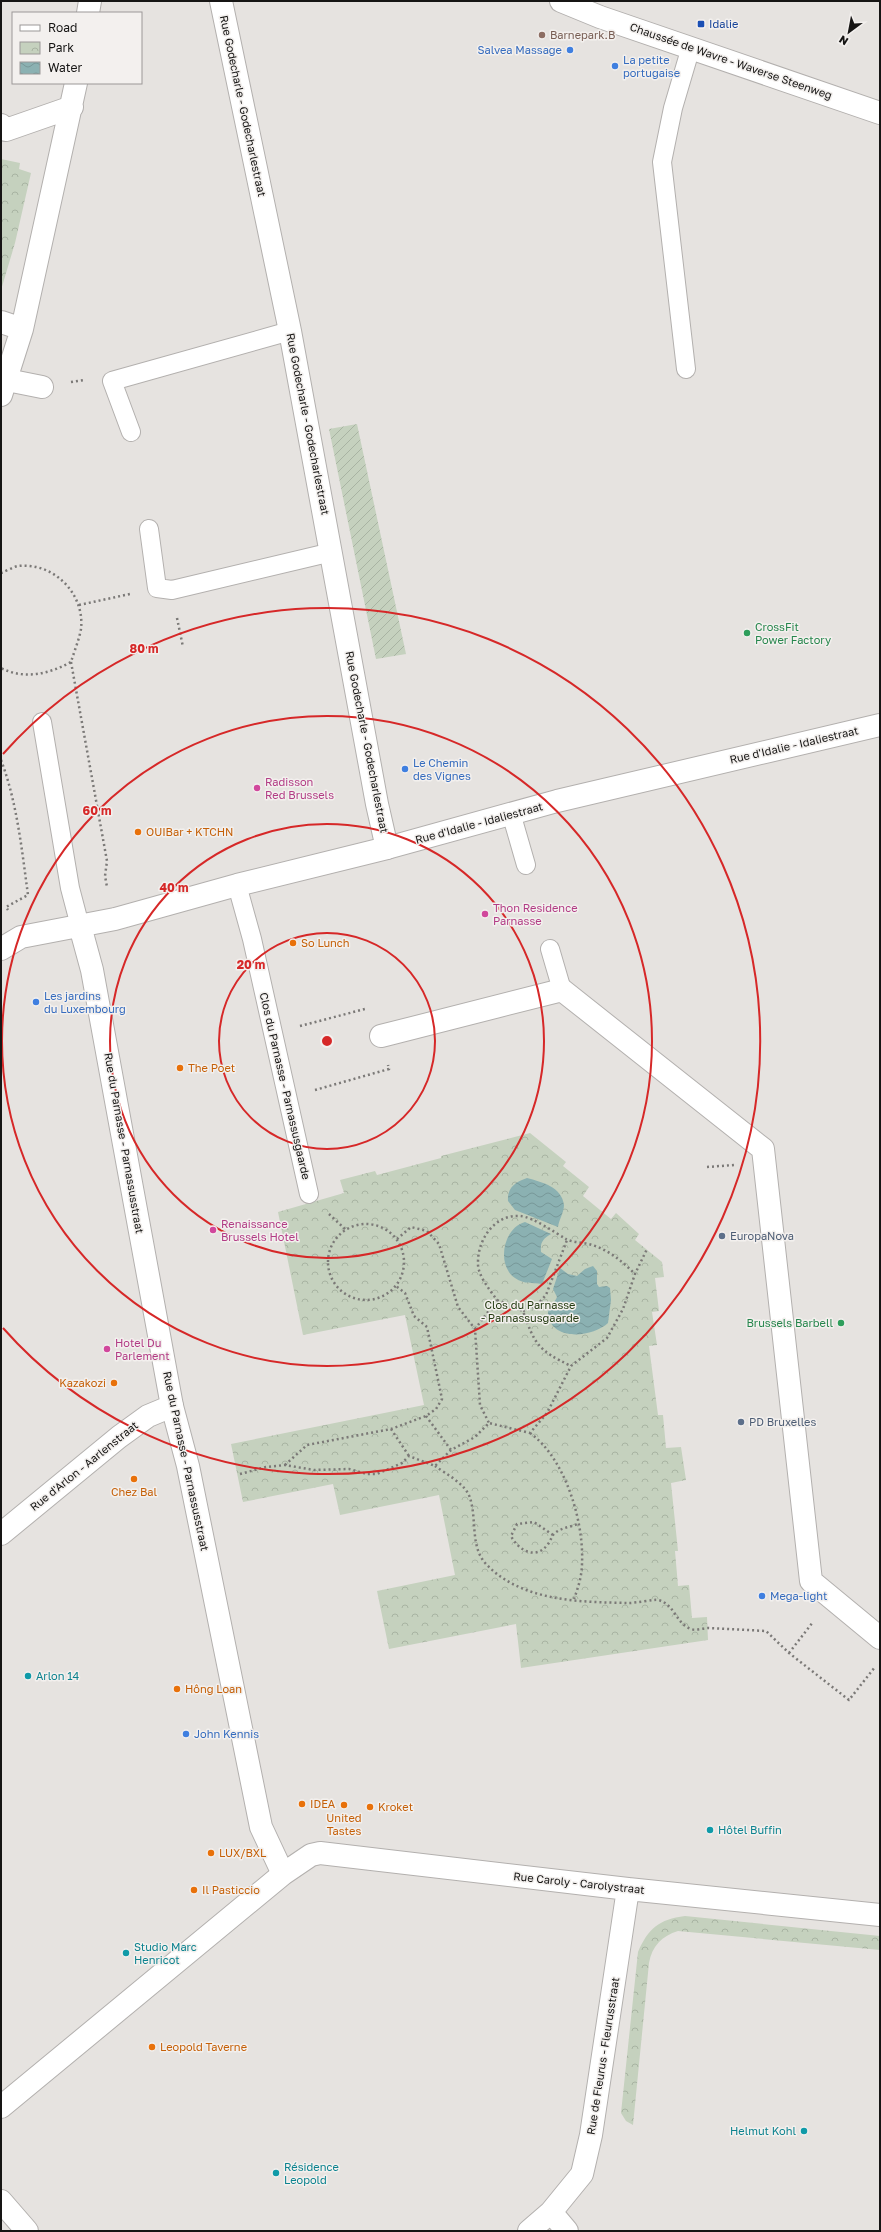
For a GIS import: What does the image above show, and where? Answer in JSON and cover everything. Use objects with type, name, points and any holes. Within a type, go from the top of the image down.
[{"type":"street","points":[[88,12],[90,1]]},
{"type":"street","name":"Rue Godecharle - Godecharlestraat","points":[[221,1],[290,331],[332,552],[377,804],[387,848]]},
{"type":"street","name":"Chaussée de Wavre - Waverse Steenweg","points":[[561,1],[600,17],[880,113]]},
{"type":"street","points":[[42,387],[4,387],[22,329],[72,108],[76,84]]},
{"type":"street","points":[[1,125],[6,130],[72,108]]},
{"type":"street","points":[[1,322],[22,329]]},
{"type":"street","name":"Rue d'Idalie - Idaliestraat","points":[[1,949],[21,937],[80,926],[387,848],[511,814],[880,725]]},
{"type":"street","name":"Rue du Parnasse - Parnassusstraat","points":[[80,926],[92,970],[172,1406],[188,1466],[261,1827],[283,1874]]},
{"type":"street","points":[[381,1036],[562,990],[763,1150],[811,1581],[880,1638]]},
{"type":"street","name":"Rue d'Arlon - Aarlenstraat","points":[[1,1534],[119,1437],[148,1416],[172,1406]]},
{"type":"street","name":"Rue Caroly - Carolystraat","points":[[1,2107],[283,1874],[311,1855],[320,1853],[628,1889],[880,1915]]},
{"type":"street","name":"Rue de Fleurus - Fleurusstraat","points":[[529,2231],[551,2212],[582,2174],[587,2154],[628,1889]]},
{"type":"street","points":[[1,2201],[27,2231]]},
{"type":"street","points":[[551,2212],[567,2231]]},
{"type":"lane","points":[[686,369],[662,162],[673,108],[691,47]]},
{"type":"lane","points":[[131,432],[112,381],[290,331]]},
{"type":"lane","points":[[149,529],[157,588],[172,590],[332,552]]},
{"type":"lane","points":[[42,722],[70,888],[80,926]]},
{"type":"lane","points":[[511,814],[526,865]]},
{"type":"lane","name":"Clos du Parnasse - Parnassusgaarde","points":[[238,885],[252,939],[309,1194]]},
{"type":"lane","points":[[550,949],[562,990]]},
{"type":"path","points":[[1,573],[18,566],[44,568],[66,582],[79,605],[81,629],[71,662],[107,861],[105,876],[107,887]]},
{"type":"path","points":[[79,605],[123,596]]},
{"type":"path","points":[[1,668],[12,673],[33,676],[71,662]]},
{"type":"path","points":[[1,760],[6,772],[15,814],[28,895],[6,907],[11,916]]},
{"type":"path","points":[[310,1091],[325,1087]]},
{"type":"path","points":[[567,1240],[546,1294],[535,1307],[523,1311],[497,1300],[486,1284],[477,1263],[483,1238],[495,1224],[506,1217],[521,1216],[555,1231],[567,1240],[593,1245],[619,1258],[635,1274]]},
{"type":"path","points":[[368,1224],[378,1226],[397,1239],[402,1250],[404,1263],[402,1275],[396,1286],[389,1292],[372,1300],[353,1298],[338,1288],[330,1271],[329,1262],[333,1244],[346,1230],[356,1225],[368,1224]]},
{"type":"path","points":[[397,1239],[411,1227],[427,1231],[439,1244],[458,1307],[475,1329],[480,1405],[489,1423],[530,1433],[537,1438],[559,1466],[572,1494],[578,1524],[582,1562],[580,1580],[574,1599]]},
{"type":"path","points":[[530,1433],[547,1413],[572,1366],[607,1338],[623,1309],[635,1274],[647,1249]]},
{"type":"path","points":[[285,1465],[307,1445],[391,1429],[426,1416],[436,1409],[442,1399],[427,1327],[414,1316],[405,1293],[396,1286]]},
{"type":"path","points":[[475,1329],[497,1300]]},
{"type":"path","points":[[523,1311],[536,1345],[551,1356],[572,1366]]},
{"type":"path","points":[[426,1416],[451,1450]]},
{"type":"path","points":[[435,1466],[451,1450],[474,1437],[489,1423]]},
{"type":"path","points":[[391,1429],[409,1456],[435,1466],[464,1488],[470,1497],[478,1549],[485,1563],[500,1577],[528,1591],[574,1599],[642,1603],[657,1599],[666,1603],[673,1610],[678,1620],[692,1630],[708,1628],[766,1631],[789,1653],[849,1700],[880,1661]]},
{"type":"path","points":[[240,1474],[266,1467],[285,1465],[314,1470],[349,1469],[367,1474],[377,1474],[402,1463],[409,1456]]},
{"type":"path","points":[[553,1535],[534,1522],[517,1524],[511,1536],[515,1544],[531,1553],[539,1552],[559,1530],[578,1524]]},
{"type":"path","points":[[789,1653],[832,1599]]},
{"type":"green space","points":[[1,159],[20,163],[19,169],[31,173],[15,243],[1,290]]},
{"type":"green space","points":[[357,424],[406,654],[376,659],[329,429]]},
{"type":"green space","name":"Clos du Parnasse - Parnassusgaarde","points":[[530,1133],[566,1162],[563,1166],[589,1187],[583,1196],[611,1219],[616,1213],[639,1234],[635,1240],[662,1262],[664,1277],[655,1278],[659,1311],[652,1312],[657,1345],[649,1346],[658,1415],[663,1415],[666,1448],[681,1447],[686,1480],[671,1483],[678,1551],[675,1551],[678,1586],[689,1585],[692,1618],[707,1617],[708,1640],[521,1668],[516,1624],[389,1649],[377,1591],[455,1575],[439,1495],[340,1515],[333,1484],[243,1502],[231,1444],[424,1405],[405,1315],[303,1335],[278,1212],[344,1193],[340,1180],[375,1171],[377,1175],[441,1158],[441,1156]]},
{"type":"green space","points":[[685,1916],[880,1936],[880,1950],[678,1931],[667,1936],[659,1942],[650,1957],[633,2125],[626,2121],[621,2113],[638,1952],[650,1931],[656,1926],[676,1917]]},
{"type":"water","points":[[527,1178],[550,1186],[559,1194],[564,1205],[558,1227],[515,1210],[508,1201],[510,1189],[519,1181]]},
{"type":"water","points":[[525,1222],[551,1234],[544,1239],[541,1246],[541,1252],[552,1259],[542,1284],[525,1282],[515,1278],[505,1265],[504,1256],[507,1239],[511,1231]]},
{"type":"water","points":[[593,1266],[597,1271],[597,1284],[599,1287],[607,1286],[610,1288],[611,1300],[608,1323],[601,1328],[584,1334],[565,1333],[557,1330],[551,1324],[548,1312],[557,1297],[553,1289],[560,1268],[568,1274],[577,1276],[585,1269]]},
{"type":"place","name":"Idalie","points":[[701,24]]},
{"type":"place","name":"Barnepark.B","points":[[542,35]]},
{"type":"place","name":"Salvea Massage","points":[[570,50]]},
{"type":"place","name":"La petite portugaise","points":[[615,66]]},
{"type":"place","name":"CrossFit Power Factory","points":[[747,633]]},
{"type":"place","name":"Le Chemin des Vignes","points":[[405,769]]},
{"type":"place","name":"Radisson Red Brussels","points":[[257,788]]},
{"type":"place","name":"OUIBar + KTCHN","points":[[138,832]]},
{"type":"place","name":"Thon Residence Parnasse","points":[[485,914]]},
{"type":"place","name":"So Lunch","points":[[293,943]]},
{"type":"place","name":"Les jardins du Luxembourg","points":[[36,1002]]},
{"type":"place","name":"The Poet","points":[[180,1068]]},
{"type":"place","name":"Renaissance Brussels Hotel","points":[[213,1230]]},
{"type":"place","name":"EuropaNova","points":[[722,1236]]},
{"type":"place","name":"Brussels Barbell","points":[[841,1323]]},
{"type":"place","name":"Hotel Du Parlement","points":[[107,1349]]},
{"type":"place","name":"Kazakozi","points":[[114,1383]]},
{"type":"place","name":"PD Bruxelles","points":[[741,1422]]},
{"type":"place","name":"Chez Bal","points":[[134,1479]]},
{"type":"place","name":"Mega-light","points":[[762,1596]]},
{"type":"place","name":"Arlon 14","points":[[28,1676]]},
{"type":"place","name":"Hông Loan","points":[[177,1689]]},
{"type":"place","name":"John Kennis","points":[[186,1734]]},
{"type":"place","name":"IDEA","points":[[302,1804]]},
{"type":"place","name":"United Tastes","points":[[344,1805]]},
{"type":"place","name":"Kroket","points":[[370,1807]]},
{"type":"place","name":"Hôtel Buffin","points":[[710,1830]]},
{"type":"place","name":"LUX/BXL","points":[[211,1853]]},
{"type":"place","name":"Il Pasticcio","points":[[194,1890]]},
{"type":"place","name":"Studio Marc Henricot","points":[[126,1953]]},
{"type":"place","name":"Leopold Taverne","points":[[152,2047]]},
{"type":"place","name":"Helmut Kohl","points":[[804,2131]]},
{"type":"place","name":"Résidence Leopold","points":[[276,2173]]}]
